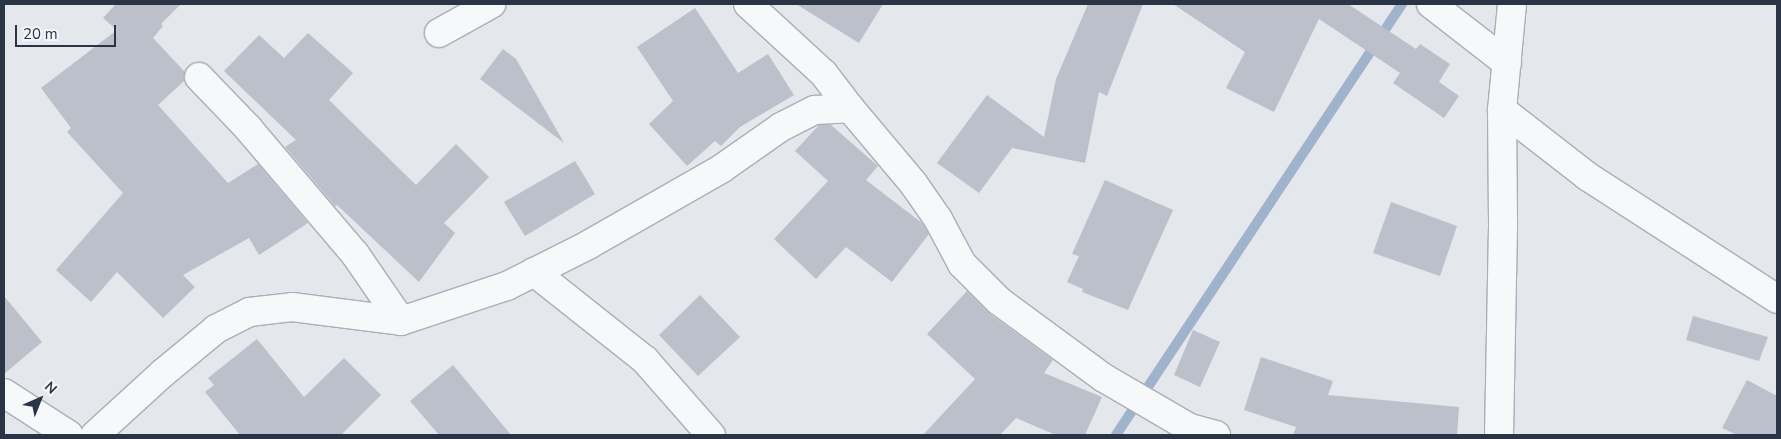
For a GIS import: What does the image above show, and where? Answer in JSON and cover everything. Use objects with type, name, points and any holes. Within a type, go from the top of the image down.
[{"type":"street","points":[[439,33],[491,4]]},
{"type":"street","points":[[748,4],[824,74],[913,183],[938,219],[962,264],[998,302],[1104,378],[1190,428],[1216,435]]},
{"type":"street","points":[[1431,4],[1507,63]]},
{"type":"street","points":[[1499,435],[1503,221],[1502,110],[1512,4]]},
{"type":"street","points":[[199,78],[248,128],[355,254],[400,321]]},
{"type":"street","points":[[95,435],[163,373],[216,329],[249,312],[292,307],[400,321],[507,286],[588,245],[721,168],[781,127],[815,110],[850,108]]},
{"type":"street","points":[[1502,110],[1586,176],[1777,299]]},
{"type":"street","points":[[534,272],[645,360],[711,435]]},
{"type":"street","points":[[4,393],[69,435]]},
{"type":"building","points":[[116,4],[181,4],[161,24],[163,26],[153,38],[185,72],[184,81],[158,105],[228,183],[258,164],[308,223],[259,255],[249,238],[183,275],[195,287],[163,318],[117,272],[91,302],[56,270],[123,193],[67,132],[71,128],[41,88],[117,30],[103,18]]},
{"type":"building","points":[[796,4],[883,4],[859,43]]},
{"type":"building","points":[[1088,4],[1143,4],[1107,96],[1099,92],[1085,163],[1012,148],[979,193],[937,163],[987,95],[1044,137],[1056,79]]},
{"type":"building","points":[[1173,4],[1348,4],[1416,49],[1420,44],[1450,64],[1439,82],[1459,96],[1444,118],[1393,83],[1400,73],[1319,19],[1274,112],[1226,88],[1245,52]]},
{"type":"building","points":[[695,8],[738,73],[768,54],[794,95],[740,127],[721,146],[715,141],[687,166],[649,124],[673,101],[637,47]]},
{"type":"building","points":[[308,33],[353,73],[329,100],[416,185],[456,144],[489,177],[444,223],[455,233],[419,282],[337,205],[335,206],[285,147],[296,140],[224,71],[259,35],[284,58]]},
{"type":"building","points":[[503,49],[516,59],[564,143],[480,79]]},
{"type":"building","points":[[819,125],[831,125],[878,166],[866,180],[922,223],[929,234],[892,282],[846,247],[816,279],[774,239],[828,181],[795,151]]},
{"type":"building","points":[[575,161],[595,194],[525,236],[504,202]]},
{"type":"building","points":[[1105,180],[1173,210],[1128,310],[1082,292],[1083,289],[1067,282],[1079,256],[1072,254]]},
{"type":"building","points":[[1391,202],[1457,226],[1440,276],[1373,253]]},
{"type":"building","points":[[967,291],[990,314],[1053,360],[1044,373],[1102,397],[1085,435],[1056,435],[1016,418],[1000,435],[923,435],[975,379],[927,334]]},
{"type":"building","points":[[700,295],[740,337],[698,376],[659,335]]},
{"type":"building","points":[[4,296],[42,342],[4,374]]},
{"type":"building","points":[[1693,316],[1768,337],[1759,361],[1686,340]]},
{"type":"building","points":[[1193,330],[1220,342],[1200,387],[1174,375]]},
{"type":"building","points":[[257,339],[304,397],[344,358],[381,395],[341,435],[240,435],[205,392],[214,385],[208,378]]},
{"type":"building","points":[[1261,357],[1333,381],[1328,395],[1459,407],[1457,435],[1293,435],[1296,427],[1244,410]]},
{"type":"building","points":[[453,365],[511,435],[439,435],[410,401]]},
{"type":"building","points":[[1747,380],[1777,396],[1777,435],[1737,435],[1722,428]]},
{"type":"waterway","points":[[1116,435],[1402,4]]}]
